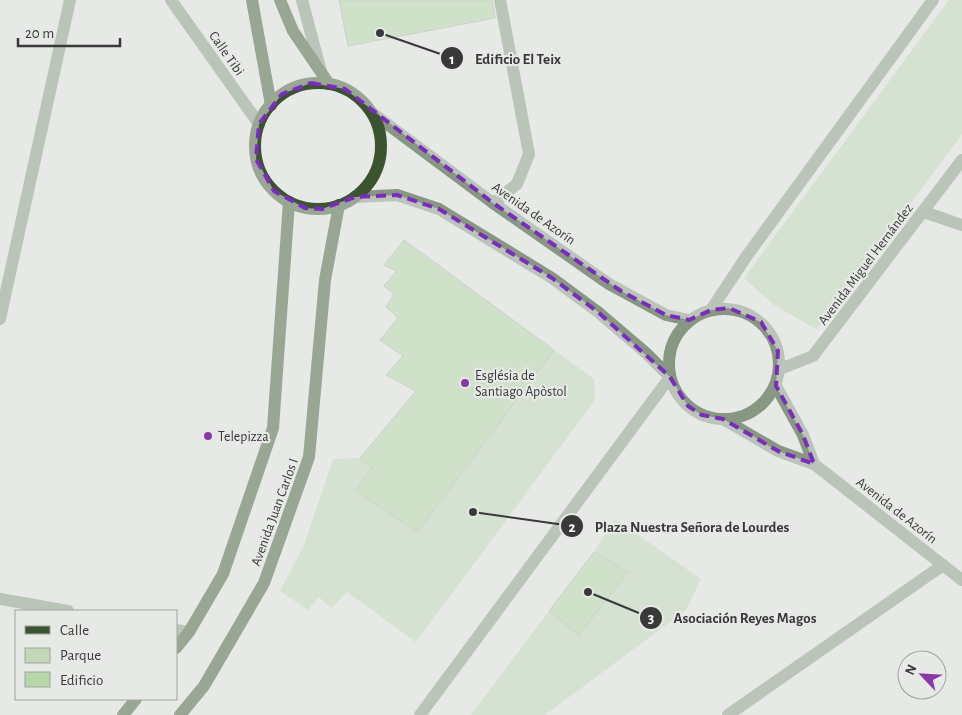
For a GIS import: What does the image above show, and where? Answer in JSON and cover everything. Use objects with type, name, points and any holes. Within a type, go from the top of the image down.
[{"type":"main road","points":[[252,0],[271,105]]},
{"type":"main road","points":[[280,0],[293,31],[329,84]]},
{"type":"main road","points":[[312,83],[329,84],[345,89],[360,98],[371,112],[379,128],[381,147],[378,165],[370,182],[355,197],[339,205],[322,209],[305,208],[289,202],[274,191],[263,177],[256,159],[255,142],[259,124],[271,105],[282,94],[296,87],[312,83]]},
{"type":"main road","name":"Avenida Juan Carlos I","points":[[178,643],[183,631],[223,574],[273,428],[289,202]]},
{"type":"main road","name":"Avenida Juan Carlos I","points":[[180,715],[204,686],[264,583],[310,456],[325,280],[339,205]]},
{"type":"main road","points":[[124,715],[135,700]]},
{"type":"street","points":[[0,319],[70,0]]},
{"type":"street","name":"Calle Tibi","points":[[171,0],[259,124]]},
{"type":"street","points":[[302,0],[321,71]]},
{"type":"street","points":[[492,203],[517,184],[529,154],[500,0]]},
{"type":"street","points":[[711,310],[746,258],[933,0]]},
{"type":"street","name":"Avenida de Azorín","points":[[371,112],[492,203],[621,291],[666,315],[689,320]]},
{"type":"street","name":"Avenida Miguel Hernández","points":[[780,369],[813,356],[962,160]]},
{"type":"street","points":[[355,197],[397,195],[439,209],[552,278],[598,312],[670,377]]},
{"type":"street","points":[[924,212],[962,225]]},
{"type":"street","points":[[729,308],[746,312],[760,322],[772,335],[778,351],[780,369],[776,386],[767,401],[753,412],[737,418],[719,420],[702,415],[688,406],[676,393],[670,377],[669,360],[673,342],[689,320],[711,310],[729,308]]},
{"type":"street","points":[[420,715],[670,377]]},
{"type":"street","points":[[776,386],[804,435],[814,464]]},
{"type":"street","name":"Avenida de Azorín","points":[[723,419],[778,450],[814,464],[962,580]]},
{"type":"street","points":[[728,715],[942,565]]},
{"type":"street","points":[[0,600],[62,610]]},
{"type":"highlighted area","points":[[311,83],[345,89],[493,203],[621,291],[666,315],[689,320],[711,310],[729,308],[761,322],[778,351],[776,386],[803,435],[814,464],[778,451],[723,419],[702,415],[688,406],[670,377],[598,312],[552,278],[439,209],[397,195],[355,197],[322,209],[305,208],[274,191],[256,159],[259,124],[282,94]]},
{"type":"green space","points":[[949,0],[962,0],[962,134],[817,330],[773,304],[744,278]]},
{"type":"green space","points":[[554,350],[594,379],[595,400],[416,642],[347,592],[331,608],[319,597],[308,610],[280,591],[304,545],[333,459],[360,458],[372,468],[356,491],[417,532]]},
{"type":"green space","points":[[615,519],[701,579],[686,610],[545,715],[471,715],[549,611],[579,635],[628,573],[594,552]]},
{"type":"building","points":[[339,0],[492,0],[495,18],[348,46]]},
{"type":"building","name":"Església de Santiago Apòstol","points":[[404,240],[554,350],[417,532],[356,491],[372,468],[360,458],[416,391],[386,375],[403,356],[380,340],[398,318],[386,307],[394,294],[384,286],[396,271],[384,265]]},
{"type":"building","points":[[594,552],[628,572],[579,635],[549,611]]},
{"type":"place","name":"Edificio El Teix","points":[[380,33]]},
{"type":"place","name":"Església de Santiago Apòstol","points":[[465,383]]},
{"type":"place","name":"Telepizza","points":[[208,436]]},
{"type":"place","name":"Plaza Nuestra Señora de Lourdes","points":[[473,512]]},
{"type":"place","name":"Asociación Reyes Magos","points":[[588,592]]}]
